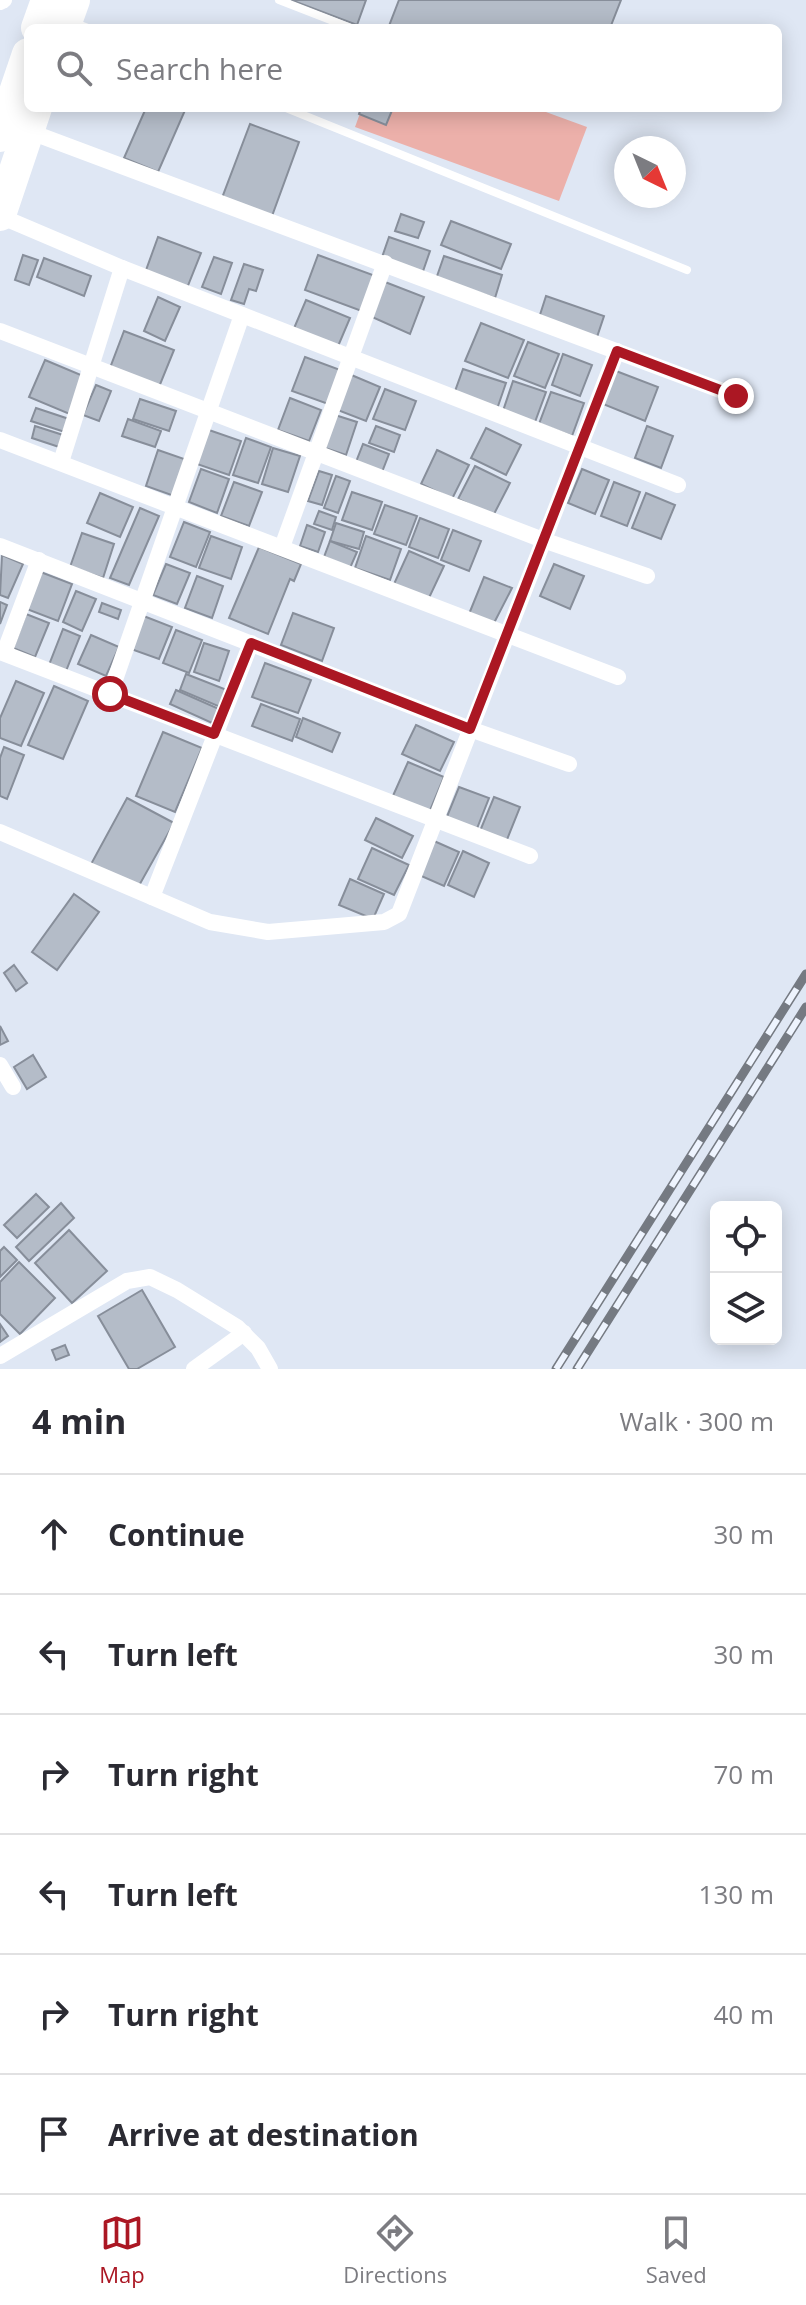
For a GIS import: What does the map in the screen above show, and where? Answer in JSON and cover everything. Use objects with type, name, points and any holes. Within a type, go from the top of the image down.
[{"type":"highway","points":[[0,216],[21,125],[24,95]]},
{"type":"street","points":[[21,125],[736,396]]},
{"type":"street","points":[[0,216],[122,268],[678,485]]},
{"type":"street","points":[[282,547],[385,263]]},
{"type":"street","points":[[61,462],[122,268]]},
{"type":"street","points":[[110,694],[242,315]]},
{"type":"street","points":[[0,331],[543,540],[647,576]]},
{"type":"street","points":[[0,832],[210,922],[268,932],[384,922],[399,914],[617,351]]},
{"type":"street","points":[[0,440],[618,677]]},
{"type":"street","points":[[0,546],[470,729],[569,764]]},
{"type":"street","points":[[39,560],[2,652],[530,856]]},
{"type":"street","points":[[152,897],[251,643]]},
{"type":"street","points":[[0,1065],[13,1087]]},
{"type":"street","points":[[0,1356],[127,1281],[150,1277],[177,1290],[244,1333],[258,1348],[270,1369]]},
{"type":"street","points":[[194,1369],[244,1333]]},
{"type":"lane","points":[[279,0],[341,24]]},
{"type":"lane","points":[[296,112],[687,270]]},
{"type":"shaded area","points":[[361,112],[546,112],[587,127],[559,201],[355,127]]},
{"type":"building","points":[[291,0],[366,0],[357,24]]},
{"type":"building","points":[[399,0],[621,0],[612,24],[390,24]]},
{"type":"building","points":[[144,112],[184,112],[158,172],[124,158]]},
{"type":"building","points":[[360,112],[391,112],[386,125]]},
{"type":"building","points":[[250,124],[299,142],[272,216],[222,198]]},
{"type":"building","points":[[401,214],[424,222],[418,238],[395,231]]},
{"type":"building","points":[[451,221],[511,244],[501,269],[441,245]]},
{"type":"building","points":[[158,237],[201,253],[187,288],[145,273]]},
{"type":"building","points":[[389,237],[430,251],[421,277],[380,263]]},
{"type":"building","points":[[23,255],[38,260],[29,285],[15,280]]},
{"type":"building","points":[[318,255],[381,278],[367,313],[305,290]]},
{"type":"building","points":[[444,256],[502,275],[495,298],[436,279]]},
{"type":"building","points":[[214,257],[232,263],[221,294],[202,287]]},
{"type":"building","points":[[44,258],[91,276],[84,296],[37,277]]},
{"type":"building","points":[[244,264],[263,270],[256,291],[249,289],[244,304],[231,300]]},
{"type":"building","points":[[385,282],[424,297],[410,334],[372,317]]},
{"type":"building","points":[[546,296],[604,316],[596,340],[538,321]]},
{"type":"building","points":[[158,297],[180,307],[165,341],[144,331]]},
{"type":"building","points":[[306,300],[350,318],[336,351],[292,333]]},
{"type":"building","points":[[481,323],[524,340],[508,378],[465,361]]},
{"type":"building","points":[[124,331],[174,350],[159,387],[110,368]]},
{"type":"building","points":[[528,342],[559,354],[545,388],[514,376]]},
{"type":"building","points":[[563,354],[592,365],[580,396],[552,385]]},
{"type":"building","points":[[305,357],[343,371],[331,405],[292,391]]},
{"type":"building","points":[[45,360],[88,378],[72,415],[29,397]]},
{"type":"building","points":[[463,369],[506,383],[497,409],[454,394]]},
{"type":"building","points":[[616,371],[658,387],[645,421],[603,404]]},
{"type":"building","points":[[349,374],[380,387],[366,421],[335,409]]},
{"type":"building","points":[[513,381],[546,392],[535,422],[503,411]]},
{"type":"building","points":[[96,385],[111,391],[99,421],[83,415]]},
{"type":"building","points":[[385,389],[416,401],[405,430],[373,419]]},
{"type":"building","points":[[551,392],[584,403],[572,436],[539,424]]},
{"type":"building","points":[[290,398],[321,410],[309,441],[278,430]]},
{"type":"building","points":[[140,399],[176,411],[169,431],[133,419]]},
{"type":"building","points":[[36,408],[75,421],[71,434],[31,421]]},
{"type":"building","points":[[335,415],[357,422],[346,455],[325,448]]},
{"type":"building","points":[[128,419],[161,431],[155,447],[122,436]]},
{"type":"building","points":[[35,426],[63,435],[59,447],[32,438]]},
{"type":"building","points":[[376,426],[400,435],[394,452],[369,443]]},
{"type":"building","points":[[647,426],[673,436],[661,468],[635,458]]},
{"type":"building","points":[[486,428],[521,445],[506,475],[471,458]]},
{"type":"building","points":[[206,429],[241,441],[229,475],[194,463]]},
{"type":"building","points":[[246,438],[271,447],[258,483],[233,475]]},
{"type":"building","points":[[363,444],[389,454],[382,472],[356,462]]},
{"type":"building","points":[[273,448],[300,456],[288,492],[262,484]]},
{"type":"building","points":[[158,450],[190,461],[177,497],[146,486]]},
{"type":"building","points":[[437,450],[469,465],[452,499],[421,484]]},
{"type":"building","points":[[475,466],[510,483],[493,516],[458,499]]},
{"type":"building","points":[[201,469],[229,479],[217,513],[189,502]]},
{"type":"building","points":[[582,469],[609,480],[595,514],[568,503]]},
{"type":"building","points":[[319,471],[332,475],[322,505],[308,501]]},
{"type":"building","points":[[336,476],[350,481],[338,513],[324,508]]},
{"type":"building","points":[[234,482],[262,492],[249,526],[221,516]]},
{"type":"building","points":[[614,482],[640,492],[627,526],[601,516]]},
{"type":"building","points":[[352,492],[382,502],[372,530],[342,520]]},
{"type":"building","points":[[100,493],[133,507],[120,537],[87,523]]},
{"type":"building","points":[[646,493],[675,505],[661,539],[632,528]]},
{"type":"building","points":[[385,505],[417,516],[406,545],[374,534]]},
{"type":"building","points":[[140,508],[159,516],[129,585],[110,578]]},
{"type":"building","points":[[319,511],[336,517],[332,530],[314,524]]},
{"type":"building","points":[[420,518],[449,529],[438,558],[409,547]]},
{"type":"building","points":[[184,522],[210,532],[196,567],[170,557]]},
{"type":"building","points":[[336,523],[364,532],[359,549],[330,541]]},
{"type":"building","points":[[307,525],[325,532],[318,552],[300,546]]},
{"type":"building","points":[[453,530],[481,541],[469,571],[441,560]]},
{"type":"building","points":[[82,533],[114,544],[103,578],[70,567]]},
{"type":"building","points":[[211,536],[242,547],[231,579],[199,568]]},
{"type":"building","points":[[366,536],[401,549],[390,580],[355,568]]},
{"type":"building","points":[[330,541],[357,552],[350,568],[324,557]]},
{"type":"building","points":[[259,547],[301,564],[294,581],[290,579],[268,634],[229,618]]},
{"type":"building","points":[[409,551],[444,566],[428,600],[394,584]]},
{"type":"building","points":[[2,555],[23,564],[8,598],[0,595]]},
{"type":"building","points":[[166,564],[190,573],[177,604],[153,595]]},
{"type":"building","points":[[554,564],[584,576],[570,609],[540,596]]},
{"type":"building","points":[[38,571],[72,584],[58,621],[24,608]]},
{"type":"building","points":[[197,576],[223,586],[212,618],[185,608]]},
{"type":"building","points":[[484,577],[512,588],[494,623],[469,614]]},
{"type":"building","points":[[76,591],[96,599],[82,631],[63,622]]},
{"type":"building","points":[[0,602],[7,605],[0,624]]},
{"type":"building","points":[[102,603],[121,610],[118,619],[99,612]]},
{"type":"building","points":[[293,613],[334,628],[322,661],[281,645]]},
{"type":"building","points":[[26,614],[49,623],[35,657],[13,648]]},
{"type":"building","points":[[141,615],[172,627],[159,659],[128,648]]},
{"type":"building","points":[[63,629],[80,636],[66,671],[49,665]]},
{"type":"building","points":[[176,630],[202,640],[189,673],[163,663]]},
{"type":"building","points":[[91,635],[119,647],[106,676],[78,664]]},
{"type":"building","points":[[204,643],[229,651],[219,681],[194,672]]},
{"type":"building","points":[[265,663],[311,680],[298,713],[252,697]]},
{"type":"building","points":[[186,674],[232,692],[225,709],[180,690]]},
{"type":"building","points":[[16,681],[44,693],[21,746],[0,738],[0,718]]},
{"type":"building","points":[[54,686],[88,701],[63,759],[28,745]]},
{"type":"building","points":[[176,690],[219,709],[212,723],[170,704]]},
{"type":"building","points":[[261,704],[300,719],[292,741],[252,726]]},
{"type":"building","points":[[303,718],[340,733],[332,752],[296,737]]},
{"type":"building","points":[[416,725],[454,742],[440,771],[402,754]]},
{"type":"building","points":[[163,732],[202,748],[175,812],[136,796]]},
{"type":"building","points":[[4,747],[24,755],[7,799],[0,796],[0,758]]},
{"type":"building","points":[[408,762],[444,777],[429,813],[392,798]]},
{"type":"building","points":[[459,787],[489,798],[476,831],[446,819]]},
{"type":"building","points":[[494,797],[520,807],[506,842],[480,831]]},
{"type":"building","points":[[127,798],[174,823],[136,891],[90,866]]},
{"type":"building","points":[[376,818],[413,836],[402,858],[365,840]]},
{"type":"building","points":[[434,841],[459,852],[444,886],[419,875]]},
{"type":"building","points":[[372,848],[409,865],[394,895],[358,879]]},
{"type":"building","points":[[463,851],[489,863],[474,897],[448,885]]},
{"type":"building","points":[[350,879],[384,894],[373,919],[339,905]]},
{"type":"building","points":[[74,894],[99,912],[57,970],[32,952]]},
{"type":"building","points":[[14,965],[27,983],[16,991],[4,973]]},
{"type":"building","points":[[0,1026],[8,1041],[0,1045]]},
{"type":"building","points":[[33,1055],[46,1077],[27,1089],[14,1067]]},
{"type":"building","points":[[36,1194],[49,1207],[17,1238],[4,1225]]},
{"type":"building","points":[[61,1203],[74,1218],[29,1261],[16,1247]]},
{"type":"building","points":[[69,1230],[107,1271],[72,1303],[35,1263]]},
{"type":"building","points":[[4,1247],[17,1260],[0,1277],[0,1251]]},
{"type":"building","points":[[19,1262],[55,1298],[20,1334],[0,1314],[0,1282]]},
{"type":"building","points":[[142,1290],[175,1347],[137,1369],[129,1369],[98,1316]]},
{"type":"building","points":[[0,1324],[8,1336],[0,1342]]},
{"type":"building","points":[[65,1345],[69,1355],[56,1360],[52,1350]]},
{"type":"railway","points":[[556,1369],[806,974]]},
{"type":"railway","points":[[577,1369],[806,1007]]},
{"type":"route","points":[[110,694],[214,734],[251,643],[470,729],[617,351],[736,396]]}]
